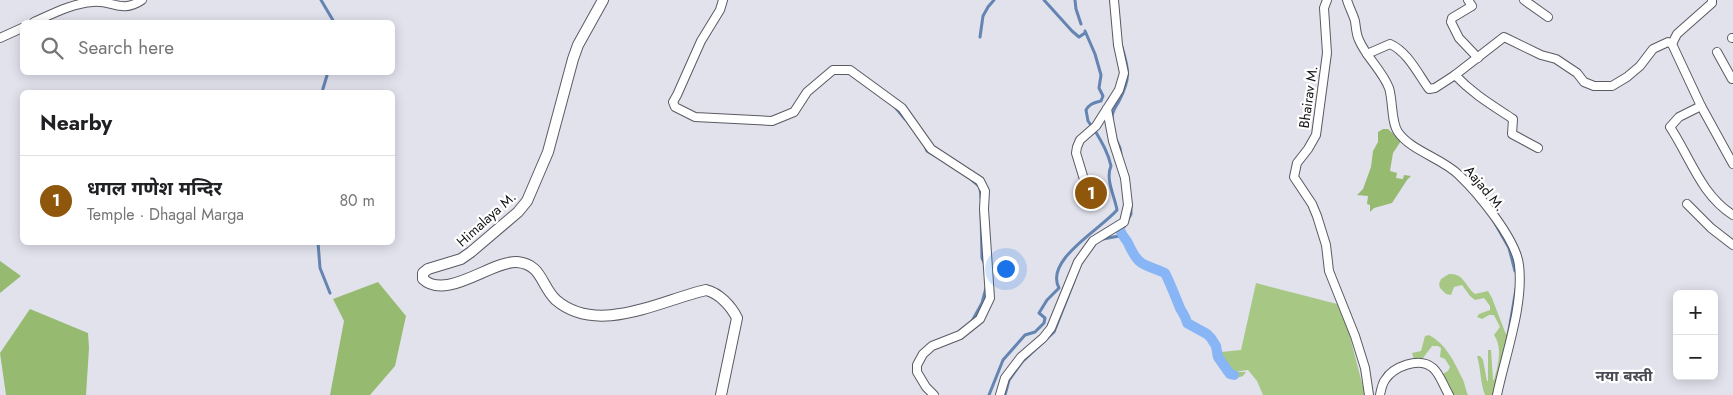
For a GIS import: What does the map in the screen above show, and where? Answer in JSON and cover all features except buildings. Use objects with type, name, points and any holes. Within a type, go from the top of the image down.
[{"type":"street","points":[[39,20],[81,4],[95,1],[125,7],[134,5],[142,0]]},
{"type":"street","name":"Himalaya M.","points":[[603,0],[576,52],[567,77],[548,152],[527,201],[518,212],[472,252],[461,259],[428,269],[423,273],[423,279],[427,284],[450,284],[504,264],[516,262],[533,268],[540,274],[555,299],[566,306],[578,312],[601,316],[622,314],[706,290],[712,292],[719,296],[737,318],[721,395]]},
{"type":"street","points":[[723,0],[723,5],[701,41],[673,102],[674,107],[695,117],[772,121],[794,112],[807,92],[833,70],[850,70],[902,108],[931,148],[980,181],[985,191],[984,209],[990,298],[980,319],[960,335],[932,346],[923,354],[917,364],[917,372],[926,387],[934,395]]},
{"type":"street","points":[[1086,186],[1076,153],[1080,140],[1096,126],[1119,90],[1124,73],[1118,45],[1114,0]]},
{"type":"street","name":"Bhairav M.","points":[[1327,0],[1324,8],[1327,53],[1316,135],[1297,163],[1294,177],[1312,204],[1326,245],[1329,271],[1355,336],[1365,368],[1370,395]]},
{"type":"street","name":"Aajad M.","points":[[1347,0],[1358,38],[1389,88],[1396,130],[1405,140],[1444,163],[1463,179],[1487,206],[1498,222],[1512,245],[1519,263],[1518,304],[1497,395]]},
{"type":"street","points":[[1468,0],[1472,6],[1452,18],[1451,22],[1459,38],[1478,58]]},
{"type":"street","points":[[1524,0],[1548,17]]},
{"type":"street","points":[[1712,0],[1712,4],[1676,34],[1672,44],[1701,106],[1733,164]]},
{"type":"street","points":[[0,38],[20,29]]},
{"type":"street","points":[[1367,54],[1390,44],[1396,47],[1408,58],[1429,90],[1455,76],[1504,38],[1541,55],[1556,59],[1572,69],[1584,82],[1594,86],[1612,86],[1640,66],[1653,49],[1668,42],[1672,44]]},
{"type":"street","points":[[1717,52],[1733,79]]},
{"type":"street","points":[[1455,76],[1484,101],[1513,119],[1512,134],[1538,148]]},
{"type":"street","points":[[1701,106],[1679,117],[1670,127],[1700,180],[1722,208],[1733,215]]},
{"type":"street","points":[[1000,395],[1005,378],[1021,356],[1043,338],[1051,328],[1078,262],[1093,241],[1124,222],[1128,205],[1125,178],[1113,141],[1107,109]]},
{"type":"street","points":[[1687,204],[1711,228],[1733,245]]},
{"type":"street","points":[[1380,395],[1384,380],[1393,371],[1408,364],[1424,363],[1433,368],[1449,395]]},
{"type":"green space","points":[[1388,129],[1401,141],[1393,153],[1390,171],[1397,173],[1396,178],[1403,179],[1404,175],[1411,176],[1392,203],[1374,208],[1370,212],[1370,205],[1367,204],[1368,196],[1357,195],[1363,189],[1371,167],[1373,151],[1378,142],[1378,132]]},
{"type":"green space","points":[[0,261],[21,276],[0,293]]},
{"type":"green space","points":[[1449,274],[1454,274],[1461,278],[1475,294],[1488,291],[1507,335],[1495,395],[1485,395],[1477,356],[1480,356],[1483,360],[1488,381],[1488,350],[1491,350],[1494,380],[1499,351],[1494,335],[1500,327],[1494,315],[1489,315],[1482,319],[1477,317],[1479,314],[1490,310],[1490,306],[1484,298],[1475,300],[1462,285],[1454,287],[1451,295],[1446,294],[1440,288],[1441,279]]},
{"type":"green space","points":[[378,282],[406,316],[395,366],[370,395],[330,395],[344,321],[333,299]]},
{"type":"green space","points":[[1256,283],[1337,304],[1349,333],[1365,395],[1263,395],[1257,381],[1248,370],[1234,372],[1246,372],[1243,376],[1233,379],[1224,374],[1213,358],[1212,345],[1195,329],[1190,330],[1187,326],[1190,322],[1205,330],[1213,337],[1221,352],[1241,350]]},
{"type":"green space","points":[[30,309],[88,333],[86,395],[6,395],[0,353]]},
{"type":"green space","points":[[1429,335],[1435,338],[1448,353],[1462,378],[1468,395],[1452,395],[1441,375],[1448,371],[1450,367],[1445,359],[1440,357],[1441,348],[1438,346],[1432,346],[1423,358],[1414,359],[1412,353],[1421,351],[1425,336]]},
{"type":"waterway","points":[[321,0],[333,20]]},
{"type":"waterway","points":[[980,37],[983,16],[994,0]]},
{"type":"waterway","points":[[1044,0],[1079,37],[1085,33]]},
{"type":"waterway","points":[[1075,0],[1081,24]]},
{"type":"waterway","points":[[1085,31],[1095,54],[1101,75],[1099,88],[1103,96],[1101,101],[1094,103],[1086,110],[1088,121],[1093,128]]},
{"type":"waterway","points":[[1112,118],[1113,111],[1126,86],[1128,74],[1122,47]]},
{"type":"waterway","points":[[323,90],[327,75]]},
{"type":"waterway","points":[[895,107],[905,119]]},
{"type":"waterway","points":[[989,395],[1003,360],[1025,335],[1035,332],[1044,323],[1045,318],[1039,313],[1047,300],[1059,288],[1057,277],[1059,267],[1076,246],[1117,210],[1109,177],[1110,161],[1094,129]]},
{"type":"waterway","points":[[1116,139],[1121,154]]},
{"type":"waterway","points":[[923,141],[927,151],[934,155]]},
{"type":"waterway","points":[[972,180],[980,187],[981,198]]},
{"type":"waterway","points":[[1124,227],[1131,214],[1131,206]]},
{"type":"waterway","points":[[981,212],[982,258],[985,265]]},
{"type":"waterway","points":[[1492,218],[1509,248],[1515,271]]},
{"type":"waterway","points":[[1103,239],[1119,236],[1121,232]]},
{"type":"waterway","points":[[1121,232],[1138,260],[1165,273],[1187,323],[1211,338],[1216,346],[1218,357],[1230,374],[1234,375]]},
{"type":"waterway","points":[[318,245],[320,268],[330,293]]},
{"type":"waterway","points":[[1005,395],[1009,380],[1022,362],[1054,332],[1074,281]]},
{"type":"waterway","points":[[971,323],[982,303],[986,288]]},
{"type":"waterway","points":[[1508,336],[1516,289]]},
{"type":"place","name":"धगल गणेश मन्दिर","points":[[1091,193]]},
{"type":"district","name":"नया बस्ती","points":[[1624,376]]}]
